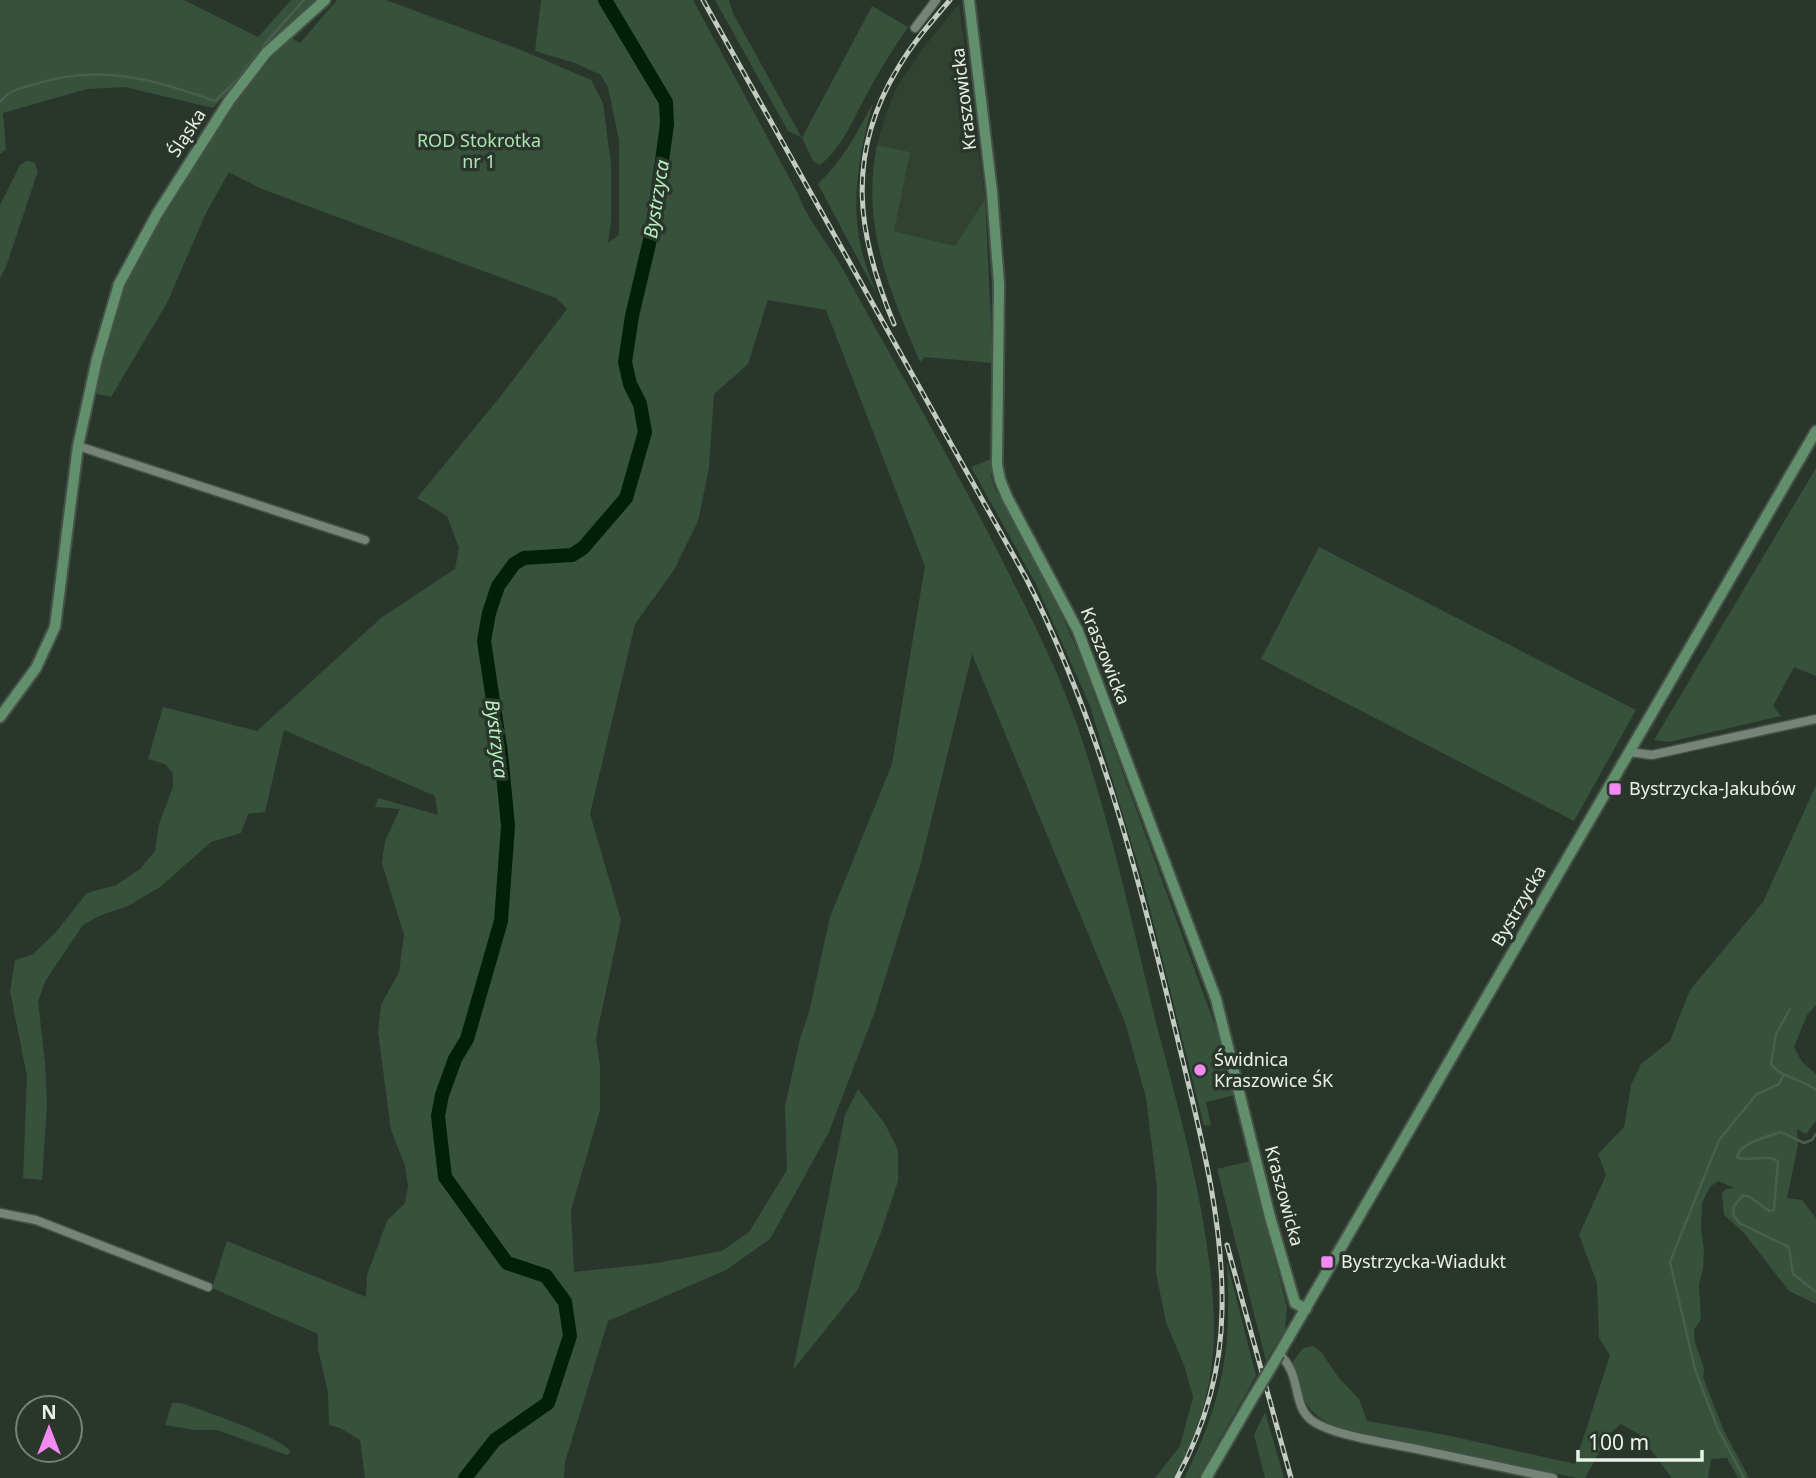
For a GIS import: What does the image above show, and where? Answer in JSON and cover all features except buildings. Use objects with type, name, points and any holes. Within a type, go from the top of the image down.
[{"type":"street","name":"Śląska","points":[[0,717],[36,667],[54,628],[78,446],[97,359],[119,284],[150,225],[229,101],[267,53],[325,0]]},
{"type":"street","points":[[915,28],[936,0]]},
{"type":"street","name":"Kraszowicka","points":[[969,0],[992,192],[1000,292],[997,464],[1000,480],[1078,631],[1216,999],[1295,1303],[1306,1309]]},
{"type":"street","name":"Bystrzycka","points":[[1206,1478],[1816,431]]},
{"type":"street","points":[[78,446],[365,540]]},
{"type":"street","points":[[1629,752],[1652,755],[1816,719]]},
{"type":"street","points":[[0,1213],[36,1220],[208,1287]]},
{"type":"street","points":[[1279,1354],[1292,1368],[1301,1408],[1308,1418],[1317,1423],[1359,1437],[1553,1478]]},
{"type":"shaded area","points":[[959,4],[985,199],[955,246],[893,231],[910,152],[877,145],[897,87],[922,50]]},
{"type":"green space","points":[[0,0],[184,0],[258,37],[291,0],[319,0],[257,53],[225,99],[222,98],[213,108],[125,87],[87,89],[3,113],[6,150],[0,154]]},
{"type":"green space","name":"ROD Stokrotka nr 1","points":[[337,0],[386,0],[521,50],[591,80],[603,103],[611,165],[611,221],[608,243],[619,235],[619,140],[608,87],[601,75],[575,63],[535,51],[541,0],[693,0],[807,214],[840,264],[978,514],[1050,657],[1069,702],[1089,762],[1185,1137],[1208,1251],[1214,1326],[1212,1366],[1198,1424],[1174,1478],[1155,1478],[1180,1446],[1193,1397],[1184,1365],[1166,1322],[1156,1273],[1157,1187],[1146,1098],[1126,1025],[972,654],[920,866],[874,1014],[829,1132],[770,1239],[726,1270],[608,1321],[565,1462],[564,1478],[365,1478],[360,1440],[329,1425],[328,1392],[318,1349],[318,1334],[212,1288],[227,1241],[366,1297],[367,1275],[387,1221],[405,1203],[408,1186],[405,1165],[391,1130],[378,1032],[381,1005],[399,972],[404,935],[382,863],[385,841],[400,809],[375,807],[378,798],[438,815],[435,796],[284,730],[265,812],[248,814],[241,833],[211,842],[160,887],[126,907],[101,915],[83,925],[46,980],[38,1001],[47,1105],[42,1180],[23,1178],[27,1076],[10,991],[15,960],[32,955],[56,932],[87,893],[116,885],[140,869],[155,851],[159,824],[173,787],[173,773],[165,764],[148,759],[163,707],[257,731],[381,618],[455,569],[459,548],[447,516],[417,498],[500,397],[567,309],[556,298],[262,189],[229,172],[206,213],[167,303],[111,397],[94,393],[120,301],[153,231],[205,148],[251,82],[291,38],[300,43]],"holes":[[[768,300],[826,310],[925,566],[892,764],[830,917],[809,1012],[800,1039],[785,1106],[787,1170],[749,1232],[722,1251],[657,1263],[574,1272],[571,1210],[600,1110],[600,1067],[596,1038],[621,920],[590,814],[635,624],[674,570],[698,521],[709,468],[714,394],[748,364]]]},
{"type":"green space","points":[[715,0],[729,0],[733,13],[802,138],[788,131]]},
{"type":"green space","points":[[872,6],[908,27],[877,75],[842,141],[828,158],[820,165],[813,161],[802,138]]},
{"type":"green space","points":[[873,103],[858,175],[856,211],[862,253],[876,293],[818,184],[842,156]]},
{"type":"green space","points":[[877,145],[910,152],[894,231],[955,246],[985,199],[993,363],[925,357],[920,362],[889,283],[875,230],[873,175]]},
{"type":"green space","points":[[27,161],[34,162],[38,171],[0,278],[0,205],[20,165]]},
{"type":"green space","points":[[991,459],[994,487],[1048,585],[1081,658],[1218,1034],[1235,1095],[1206,1102],[1211,1125],[1204,1126],[1143,881],[1090,706],[1036,584],[971,467]]},
{"type":"green space","points":[[1816,468],[1816,676],[1794,667],[1773,706],[1781,716],[1669,742],[1654,740]]},
{"type":"green space","points":[[1319,547],[1636,710],[1574,821],[1261,659]]},
{"type":"green space","points":[[1816,785],[1816,1005],[1807,1015],[1794,1047],[1802,1062],[1816,1074],[1816,1121],[1806,1134],[1797,1129],[1798,1145],[1787,1198],[1802,1200],[1816,1218],[1816,1304],[1789,1291],[1744,1233],[1724,1215],[1722,1194],[1726,1189],[1735,1188],[1718,1181],[1710,1187],[1702,1203],[1704,1251],[1699,1285],[1701,1319],[1694,1330],[1695,1342],[1704,1369],[1703,1377],[1724,1431],[1749,1478],[1738,1478],[1727,1458],[1711,1459],[1708,1478],[1672,1478],[1639,1434],[1621,1424],[1609,1434],[1585,1478],[1577,1478],[1339,1428],[1318,1416],[1311,1410],[1302,1394],[1293,1361],[1303,1348],[1313,1346],[1321,1352],[1339,1378],[1359,1399],[1367,1421],[1446,1435],[1575,1464],[1610,1355],[1599,1338],[1597,1283],[1579,1235],[1606,1175],[1598,1154],[1624,1127],[1631,1085],[1641,1064],[1670,1041],[1690,990],[1763,902]]},
{"type":"green space","points":[[858,1089],[885,1124],[898,1150],[898,1181],[858,1289],[793,1370],[845,1115]]},
{"type":"green space","points":[[1250,1161],[1287,1307],[1285,1330],[1266,1361],[1217,1169]]},
{"type":"green space","points":[[1227,1262],[1256,1376],[1198,1478],[1184,1478],[1207,1428],[1222,1374],[1228,1329]]},
{"type":"green space","points":[[172,1403],[181,1403],[240,1424],[273,1439],[291,1452],[287,1455],[217,1430],[194,1430],[165,1425]]},
{"type":"green space","points":[[1265,1412],[1284,1478],[1265,1478],[1254,1435]]},
{"type":"waterway","points":[[263,46],[304,0]]},
{"type":"waterway","name":"Bystrzyca","points":[[465,1478],[495,1440],[548,1403],[570,1336],[565,1302],[546,1276],[507,1263],[445,1177],[438,1116],[442,1095],[455,1059],[467,1039],[501,921],[508,826],[501,753],[484,641],[489,613],[498,586],[514,564],[524,558],[572,555],[583,548],[626,498],[645,432],[640,404],[630,384],[625,362],[632,316],[653,227],[667,124],[666,102],[605,0]]},
{"type":"waterway","points":[[0,102],[10,92],[18,89],[57,78],[80,75],[125,76],[147,80],[215,101],[238,79],[257,54]]},
{"type":"waterway","points":[[1790,1009],[1776,1034],[1771,1064],[1780,1072],[1816,1090]]},
{"type":"waterway","points":[[1744,1478],[1717,1427],[1695,1369],[1670,1262],[1719,1140],[1756,1095],[1779,1084],[1784,1074]]},
{"type":"waterway","points":[[1816,1134],[1812,1140],[1804,1143],[1781,1132],[1744,1147],[1737,1157],[1778,1161],[1774,1210],[1769,1211],[1743,1195],[1734,1206],[1733,1214],[1739,1223],[1789,1247],[1793,1274],[1816,1292]]},
{"type":"railway","points":[[703,0],[1026,578],[1076,690],[1116,807],[1150,925],[1195,1111],[1215,1210],[1219,1244],[1222,1311],[1215,1376],[1196,1438],[1177,1478]]},
{"type":"railway","points":[[894,324],[881,291],[865,227],[862,195],[864,164],[870,132],[881,100],[898,68],[950,0]]},
{"type":"railway","points":[[1227,1245],[1291,1478]]},
{"type":"place","name":"Bystrzycka-Jakubów","points":[[1615,789]]},
{"type":"place","name":"Świdnica Kraszowice ŚK","points":[[1200,1070]]},
{"type":"place","name":"Bystrzycka-Wiadukt","points":[[1327,1262]]}]
